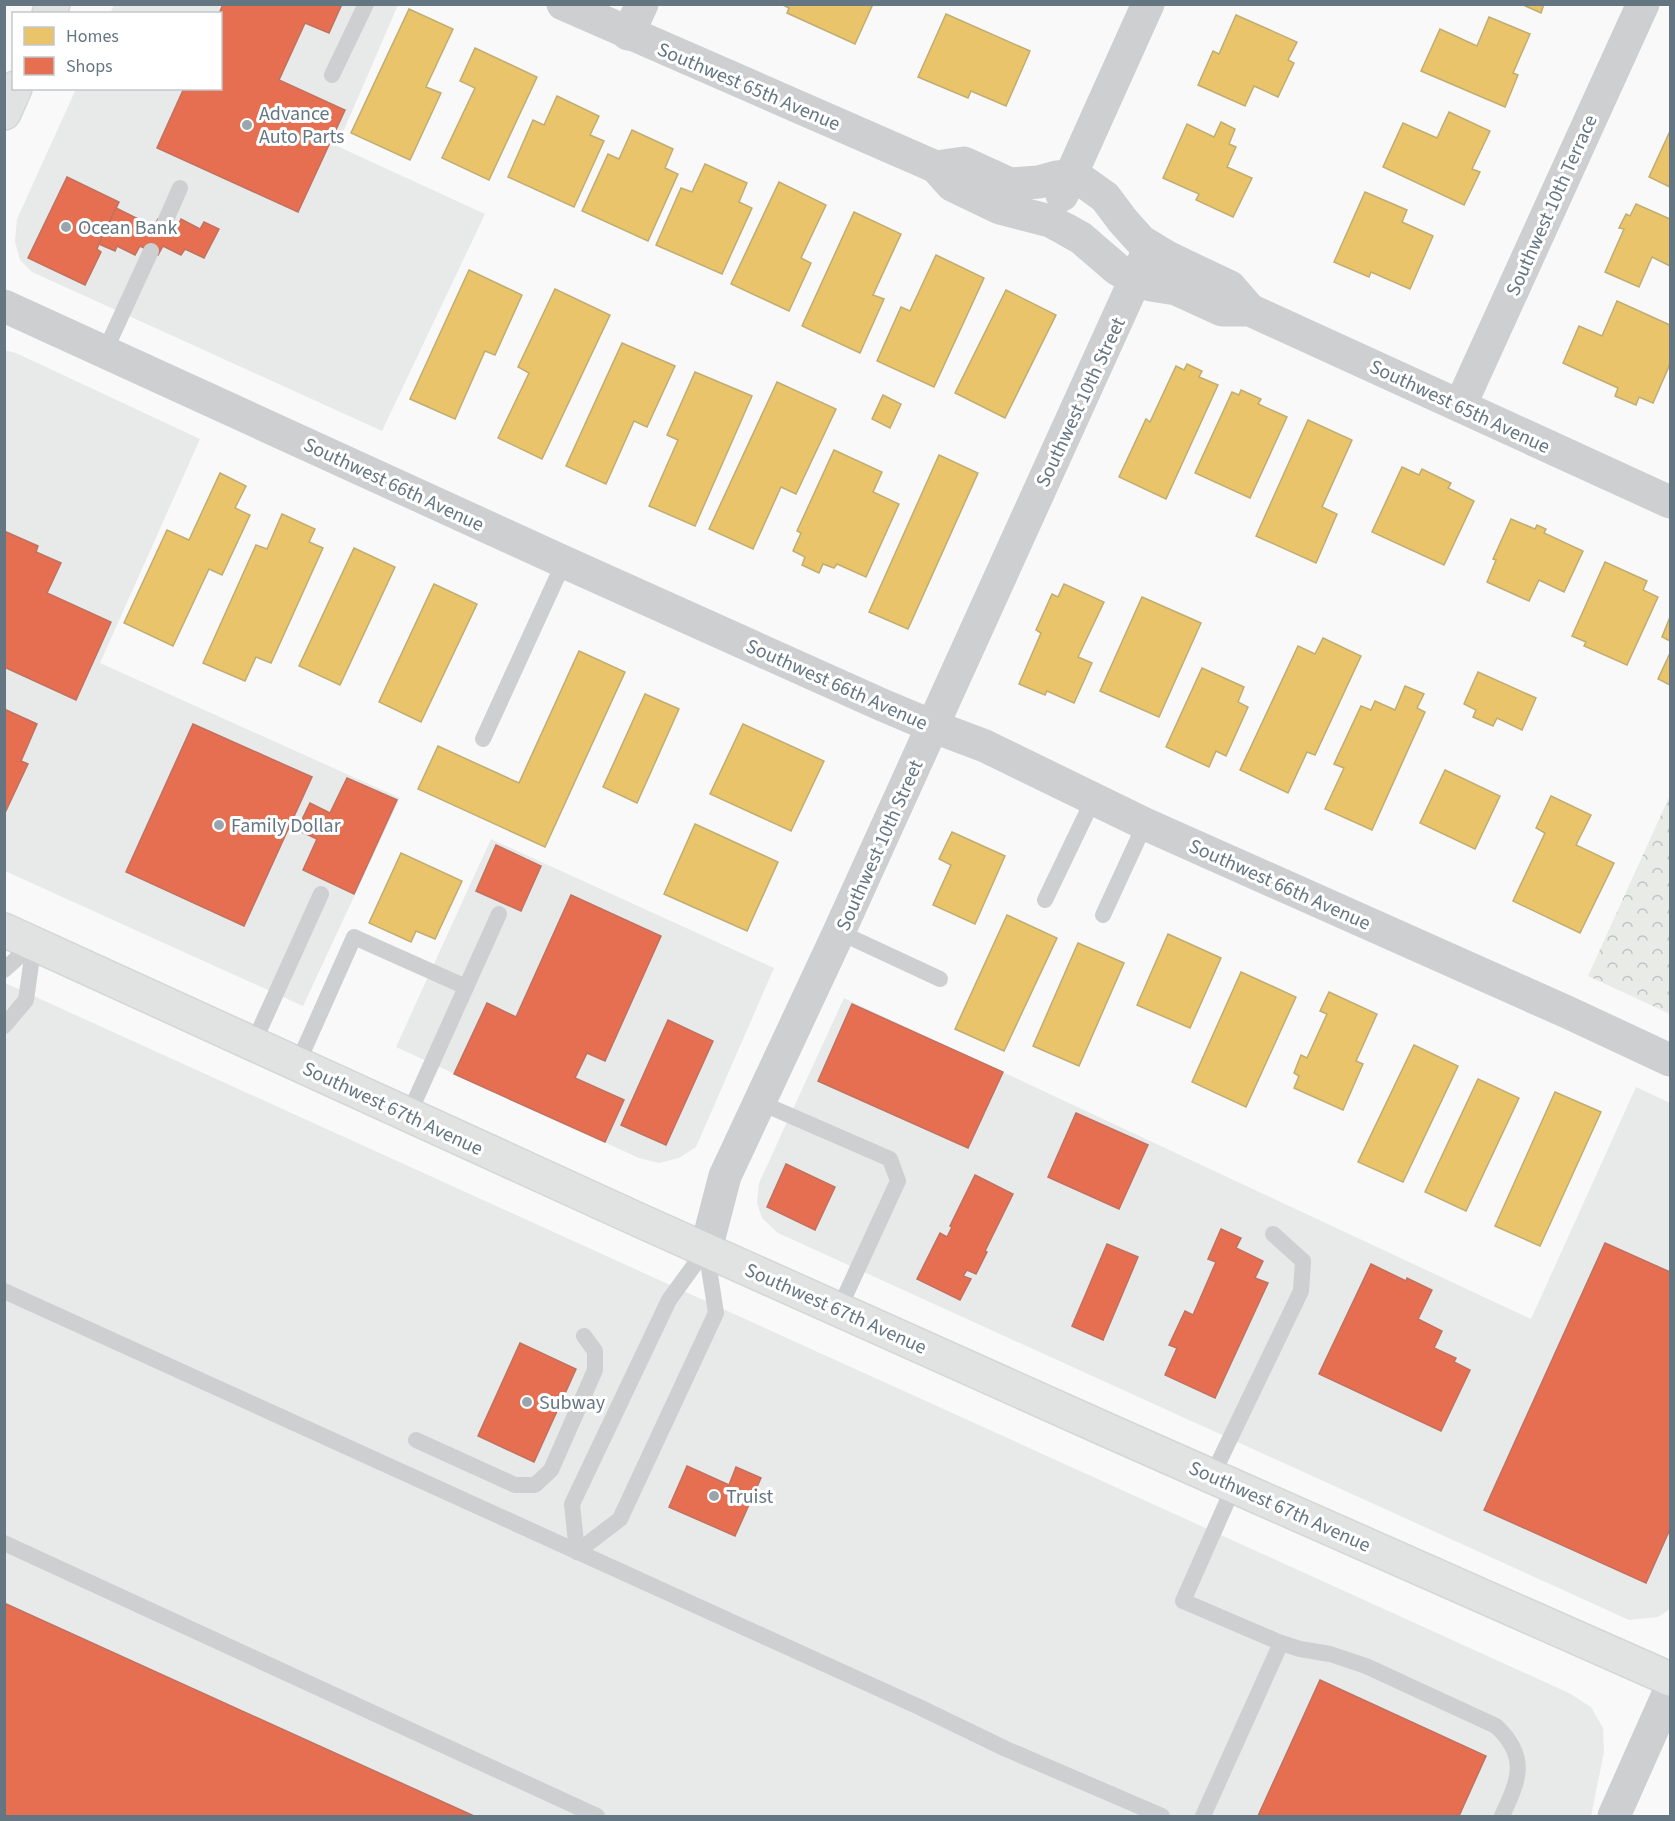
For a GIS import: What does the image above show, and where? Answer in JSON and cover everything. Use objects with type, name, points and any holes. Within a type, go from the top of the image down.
[{"type":"main road","points":[[4,113],[14,90]]},
{"type":"main road","name":"Southwest 67th Avenue","points":[[19,937],[408,1116],[1671,1679]]},
{"type":"street","name":"Southwest 65th Avenue","points":[[562,4],[936,167],[952,185],[1000,208],[1050,221],[1081,238],[1117,269],[1135,279],[1150,285],[1176,289],[1222,310],[1250,310]]},
{"type":"street","points":[[628,34],[642,4]]},
{"type":"street","points":[[1050,221],[1148,4]]},
{"type":"street","name":"Southwest 10th Terrace","points":[[1460,406],[1642,4]]},
{"type":"street","name":"Southwest 65th Avenue","points":[[936,167],[964,164],[1010,184],[1071,176],[1105,197],[1132,232],[1150,247],[1230,287],[1250,310],[1671,502]]},
{"type":"street","name":"Southwest 10th Street","points":[[706,1249],[725,1176],[839,932],[1150,247]]},
{"type":"street","name":"Southwest 66th Avenue","points":[[4,306],[564,562],[932,726],[985,746],[1145,824],[1671,1060]]},
{"type":"street","points":[[1614,1816],[1671,1690]]},
{"type":"lane","points":[[332,75],[366,4]]},
{"type":"lane","points":[[165,222],[180,188]]},
{"type":"lane","points":[[105,351],[151,251]]},
{"type":"lane","points":[[483,740],[564,562]]},
{"type":"lane","points":[[1045,900],[1093,800]]},
{"type":"lane","points":[[1103,915],[1145,824]]},
{"type":"lane","points":[[253,1044],[321,894]]},
{"type":"lane","points":[[408,1116],[499,914]]},
{"type":"lane","points":[[839,932],[940,979]]},
{"type":"lane","points":[[4,970],[19,937]]},
{"type":"lane","points":[[4,1026],[26,1000],[19,937]]},
{"type":"lane","points":[[297,1065],[354,937],[466,987]]},
{"type":"lane","points":[[759,1102],[890,1159],[898,1181],[839,1309]]},
{"type":"lane","points":[[1273,1234],[1303,1261],[1301,1291],[1223,1481],[1183,1601],[1281,1643],[1330,1654],[1366,1666],[1496,1726],[1509,1737],[1516,1752],[1518,1770],[1514,1791],[1502,1816]]},
{"type":"lane","points":[[577,1552],[620,1519],[716,1313],[706,1249]]},
{"type":"lane","points":[[577,1552],[573,1504],[669,1300],[706,1249]]},
{"type":"lane","points":[[4,1291],[1016,1753],[1162,1816]]},
{"type":"lane","points":[[416,1440],[515,1485],[535,1485],[551,1470],[595,1370],[595,1351],[584,1335]]},
{"type":"lane","points":[[4,1543],[597,1816]]},
{"type":"lane","points":[[1203,1816],[1281,1643]]},
{"type":"shaded area","points":[[114,5],[398,5],[337,146],[485,214],[382,431],[32,272],[20,260],[15,242],[17,219],[76,90],[222,90],[222,12],[110,12]]},
{"type":"shaded area","points":[[4,350],[16,353],[200,439],[100,663],[400,798],[303,1006],[5,871]]},
{"type":"shaded area","points":[[491,839],[774,968],[696,1147],[679,1158],[659,1163],[639,1158],[396,1047]]},
{"type":"shaded area","points":[[5,983],[1569,1693],[1591,1707],[1603,1728],[1604,1752],[1591,1816],[5,1816]]},
{"type":"shaded area","points":[[844,998],[1531,1319],[1636,1087],[1670,1103],[1670,1609],[1658,1617],[1629,1620],[778,1233],[762,1218],[757,1203],[759,1183]]},
{"type":"green space","points":[[1670,795],[1670,1014],[1588,976]]},
{"type":"building: Homes","points":[[781,4],[873,4],[855,44],[787,13],[789,8]]},
{"type":"building: Homes","points":[[1521,4],[1544,4],[1541,13]]},
{"type":"building: Homes","points":[[409,9],[453,29],[426,87],[441,93],[410,160],[351,133]]},
{"type":"building: Homes","points":[[946,14],[1030,51],[1006,106],[971,91],[968,98],[918,77]]},
{"type":"building: Homes","points":[[1236,15],[1297,42],[1288,60],[1294,63],[1278,97],[1254,86],[1245,106],[1198,85],[1213,51],[1219,54]]},
{"type":"building: Homes","points":[[1489,17],[1530,34],[1513,73],[1518,75],[1505,107],[1421,71],[1440,29],[1477,46]]},
{"type":"building: Homes","points":[[475,48],[537,77],[489,180],[442,158],[475,88],[460,81]]},
{"type":"building: Homes","points":[[557,96],[599,116],[590,135],[604,141],[574,207],[508,177],[533,120],[544,125]]},
{"type":"building: Homes","points":[[1449,112],[1490,131],[1472,169],[1480,172],[1464,205],[1383,167],[1403,123],[1437,138]]},
{"type":"building: Homes","points":[[1221,122],[1235,129],[1229,144],[1236,147],[1227,167],[1252,178],[1233,217],[1196,200],[1199,194],[1163,178],[1187,124],[1214,137]]},
{"type":"building: Homes","points":[[632,130],[673,149],[665,168],[678,174],[648,241],[582,211],[608,154],[619,159]]},
{"type":"building: Homes","points":[[1670,131],[1670,187],[1649,177]]},
{"type":"building: Homes","points":[[705,164],[747,183],[739,202],[752,208],[722,274],[656,245],[681,188],[692,192]]},
{"type":"building: Homes","points":[[779,182],[826,205],[801,258],[811,263],[789,311],[731,284]]},
{"type":"building: Homes","points":[[1365,192],[1407,210],[1402,222],[1433,236],[1410,289],[1371,272],[1369,277],[1334,262]]},
{"type":"building: Homes","points":[[1636,204],[1670,219],[1670,266],[1652,257],[1639,287],[1605,272],[1624,229],[1619,228],[1626,214],[1630,216]]},
{"type":"building: Homes","points":[[854,212],[901,234],[873,295],[884,299],[860,353],[802,326]]},
{"type":"building: Homes","points":[[936,255],[984,278],[934,387],[877,361],[901,307],[910,311]]},
{"type":"building: Homes","points":[[469,270],[522,295],[495,355],[485,351],[455,419],[410,399]]},
{"type":"building: Homes","points":[[555,289],[610,315],[542,459],[498,438],[529,373],[518,367]]},
{"type":"building: Homes","points":[[1006,290],[1056,315],[1005,418],[955,393]]},
{"type":"building: Homes","points":[[1617,301],[1670,325],[1670,364],[1653,403],[1639,397],[1636,405],[1615,396],[1618,388],[1563,363],[1579,326],[1602,336]]},
{"type":"building: Homes","points":[[622,343],[675,366],[647,427],[634,421],[606,484],[566,466]]},
{"type":"building: Homes","points":[[1187,364],[1202,371],[1199,377],[1218,385],[1166,499],[1119,477],[1146,419],[1150,422],[1176,366],[1184,370]]},
{"type":"building: Homes","points":[[695,372],[752,396],[695,526],[649,506],[678,440],[667,435]]},
{"type":"building: Homes","points":[[777,382],[836,409],[796,494],[781,487],[753,549],[709,529]]},
{"type":"building: Homes","points":[[1241,390],[1261,399],[1258,404],[1287,417],[1250,498],[1195,473],[1232,392],[1239,395]]},
{"type":"building: Homes","points":[[883,395],[901,404],[890,428],[872,419]]},
{"type":"building: Homes","points":[[1308,420],[1352,440],[1322,507],[1337,514],[1316,563],[1256,536]]},
{"type":"building: Homes","points":[[834,450],[882,472],[873,492],[899,504],[866,577],[837,564],[834,568],[823,564],[819,573],[802,565],[805,557],[793,551],[801,533],[797,531]]},
{"type":"building: Homes","points":[[939,455],[978,473],[908,629],[869,612]]},
{"type":"building: Homes","points":[[1402,467],[1419,475],[1422,469],[1451,483],[1448,488],[1474,501],[1444,565],[1372,532]]},
{"type":"building: Homes","points":[[220,473],[246,486],[235,508],[250,515],[222,575],[209,569],[173,646],[124,623],[167,530],[189,540]]},
{"type":"building: Homes","points":[[282,514],[315,529],[309,542],[323,548],[271,663],[256,657],[245,681],[203,663],[256,545],[267,549]]},
{"type":"building: Homes","points":[[1511,519],[1535,529],[1537,525],[1546,529],[1544,533],[1583,551],[1564,592],[1539,580],[1529,601],[1487,582],[1496,560],[1493,559]]},
{"type":"building: Homes","points":[[354,548],[395,567],[340,685],[299,666]]},
{"type":"building: Homes","points":[[1605,562],[1647,581],[1643,590],[1658,597],[1627,665],[1584,646],[1586,642],[1572,636]]},
{"type":"building: Homes","points":[[434,584],[477,604],[421,722],[379,702]]},
{"type":"building: Homes","points":[[1064,584],[1104,602],[1078,657],[1092,663],[1074,703],[1047,691],[1045,695],[1019,684],[1041,633],[1036,630],[1052,594],[1058,597]]},
{"type":"building: Homes","points":[[1142,597],[1201,623],[1159,717],[1100,691]]},
{"type":"building: Homes","points":[[1670,617],[1670,641],[1662,637]]},
{"type":"building: Homes","points":[[1323,638],[1361,656],[1315,755],[1307,752],[1288,793],[1240,770],[1298,646],[1315,654]]},
{"type":"building: Homes","points":[[579,651],[625,672],[545,847],[418,789],[438,746],[519,783]]},
{"type":"building: Homes","points":[[1670,653],[1670,685],[1658,679]]},
{"type":"building: Homes","points":[[1202,668],[1244,687],[1238,702],[1248,707],[1226,756],[1216,751],[1209,767],[1166,747]]},
{"type":"building: Homes","points":[[1478,672],[1536,698],[1522,730],[1497,718],[1493,726],[1473,717],[1476,710],[1464,704]]},
{"type":"building: Homes","points":[[1405,686],[1424,694],[1417,708],[1425,712],[1372,830],[1325,809],[1344,768],[1334,764],[1361,706],[1371,710],[1375,701],[1395,710]]},
{"type":"building: Homes","points":[[645,694],[679,709],[637,803],[603,787]]},
{"type":"building: Homes","points":[[743,724],[824,761],[791,831],[710,794]]},
{"type":"building: Homes","points":[[1445,770],[1500,796],[1475,849],[1420,823]]},
{"type":"building: Homes","points":[[1551,796],[1591,815],[1576,845],[1614,863],[1580,933],[1513,901],[1545,833],[1536,828]]},
{"type":"building: Homes","points":[[695,824],[778,862],[747,931],[664,894]]},
{"type":"building: Homes","points":[[952,832],[1005,856],[975,924],[933,905],[951,865],[939,859]]},
{"type":"building: Homes","points":[[401,853],[462,881],[435,939],[416,931],[411,942],[369,923]]},
{"type":"building: Homes","points":[[1007,915],[1057,938],[1004,1051],[955,1029]]},
{"type":"building: Homes","points":[[1168,934],[1221,958],[1190,1028],[1137,1005]]},
{"type":"building: Homes","points":[[1078,943],[1124,963],[1079,1066],[1033,1046]]},
{"type":"building: Homes","points":[[1241,972],[1296,997],[1246,1107],[1192,1082]]},
{"type":"building: Homes","points":[[1329,992],[1377,1014],[1356,1061],[1363,1064],[1343,1110],[1294,1088],[1299,1076],[1294,1073],[1301,1055],[1307,1058],[1327,1014],[1320,1011]]},
{"type":"building: Homes","points":[[1414,1045],[1458,1066],[1403,1182],[1358,1162]]},
{"type":"building: Homes","points":[[1478,1079],[1519,1098],[1466,1211],[1425,1192]]},
{"type":"building: Homes","points":[[1555,1092],[1601,1112],[1540,1246],[1495,1226]]},
{"type":"building: Shops","points":[[223,4],[342,4],[329,33],[305,23],[279,80],[345,110],[298,212],[157,148],[183,90],[222,90],[222,12],[220,12]]},
{"type":"building: Shops","points":[[67,177],[119,202],[99,244],[97,249],[101,252],[85,285],[28,258]]},
{"type":"building: Shops","points":[[116,208],[154,227],[158,219],[177,228],[181,219],[200,229],[204,222],[219,229],[204,258],[185,249],[181,255],[163,246],[158,255],[140,246],[135,255],[117,246],[115,251],[99,244]]},
{"type":"building: Shops","points":[[4,531],[38,546],[36,552],[61,563],[47,593],[111,622],[76,700],[4,667]]},
{"type":"building: Shops","points":[[4,709],[37,724],[21,761],[28,764],[4,815]]},
{"type":"building: Shops","name":"Family Dollar","points":[[193,724],[312,777],[244,926],[126,872]]},
{"type":"building: Shops","points":[[347,778],[397,800],[354,894],[303,870],[317,839],[297,830],[310,803],[330,813]]},
{"type":"building: Shops","points":[[496,845],[541,866],[521,911],[476,891]]},
{"type":"building: Shops","points":[[571,895],[661,936],[605,1061],[587,1053],[575,1078],[624,1100],[605,1142],[454,1074],[487,1003],[516,1017]]},
{"type":"building: Shops","points":[[852,1004],[1003,1072],[968,1148],[818,1081]]},
{"type":"building: Shops","points":[[668,1020],[713,1041],[666,1145],[621,1125]]},
{"type":"building: Shops","points":[[1076,1113],[1148,1145],[1119,1209],[1048,1177]]},
{"type":"building: Shops","points":[[786,1164],[835,1187],[815,1230],[767,1207]]},
{"type":"building: Shops","points":[[975,1175],[1013,1194],[976,1274],[967,1270],[963,1276],[971,1279],[960,1300],[917,1279],[940,1233],[947,1237]]},
{"type":"building: Shops","points":[[1221,1229],[1241,1238],[1236,1248],[1263,1261],[1255,1278],[1268,1283],[1215,1398],[1165,1375],[1177,1348],[1169,1345],[1185,1311],[1193,1315],[1216,1262],[1208,1259]]},
{"type":"building: Shops","points":[[1605,1243],[1670,1272],[1670,1529],[1646,1583],[1484,1510]]},
{"type":"building: Shops","points":[[1107,1244],[1138,1257],[1103,1340],[1072,1326]]},
{"type":"building: Shops","points":[[1371,1264],[1406,1281],[1407,1278],[1432,1290],[1418,1319],[1442,1331],[1434,1348],[1456,1358],[1454,1362],[1470,1370],[1441,1431],[1319,1374]]},
{"type":"building: Shops","name":"Subway","points":[[520,1343],[576,1369],[534,1462],[478,1436]]},
{"type":"building: Shops","name":"Truist","points":[[687,1466],[729,1485],[736,1467],[761,1478],[735,1536],[669,1507]]},
{"type":"building: Shops","points":[[4,1603],[474,1816],[4,1816]]},
{"type":"building: Shops","points":[[1320,1680],[1486,1756],[1459,1816],[1258,1816]]},
{"type":"place","name":"Advance Auto Parts","points":[[247,125]]},
{"type":"place","name":"Ocean Bank","points":[[66,227]]},
{"type":"place","name":"Family Dollar","points":[[219,825]]},
{"type":"place","name":"Subway","points":[[527,1402]]},
{"type":"place","name":"Truist","points":[[714,1496]]}]
